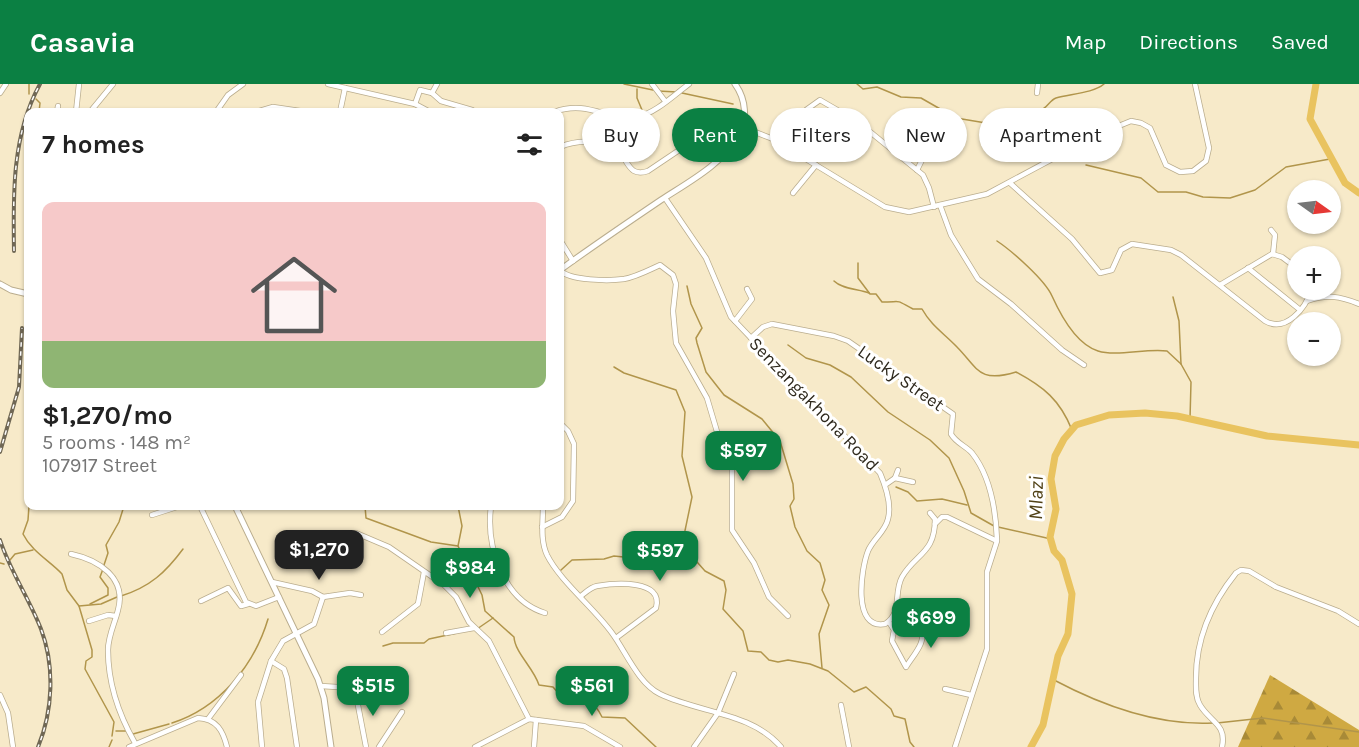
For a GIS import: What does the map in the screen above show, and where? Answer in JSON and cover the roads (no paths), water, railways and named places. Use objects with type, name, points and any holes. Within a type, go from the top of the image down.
[{"type":"street","points":[[0,93],[6,84]]},
{"type":"street","points":[[76,108],[79,84]]},
{"type":"street","points":[[93,108],[113,84]]},
{"type":"street","points":[[219,108],[228,95],[243,84]]},
{"type":"street","points":[[328,84],[416,104],[423,108]]},
{"type":"street","points":[[432,93],[437,84]]},
{"type":"street","points":[[652,84],[665,101]]},
{"type":"street","points":[[564,110],[580,107],[634,118],[647,113],[689,84]]},
{"type":"street","points":[[735,84],[743,102],[743,108]]},
{"type":"street","points":[[1037,93],[1038,84]]},
{"type":"street","points":[[758,133],[773,139],[890,209],[909,212],[987,194],[1099,134],[1131,121],[1150,128],[1161,155],[1170,168],[1185,173],[1197,169],[1206,161],[1209,148],[1195,84]]},
{"type":"street","points":[[341,108],[345,88]]},
{"type":"street","points":[[416,104],[420,90],[432,93],[441,101],[465,108]]},
{"type":"street","points":[[808,108],[822,100],[835,108]]},
{"type":"street","points":[[872,133],[917,170],[928,183],[934,207]]},
{"type":"street","points":[[564,146],[576,141],[610,147],[618,151],[630,170],[639,173],[648,171],[672,155]]},
{"type":"street","points":[[564,267],[702,172],[713,162]]},
{"type":"street","points":[[917,170],[921,162]]},
{"type":"street","points":[[793,193],[816,165]]},
{"type":"street","points":[[1010,183],[1072,239],[1100,273],[1112,270],[1121,250],[1136,243],[1175,251],[1265,321],[1276,326],[1287,323],[1305,302],[1326,296],[1345,298],[1359,304]]},
{"type":"street","name":"Senzangakhona Road","points":[[665,198],[706,258],[735,321],[875,466],[885,485],[889,516],[886,526],[867,552],[862,604],[866,617],[873,622],[879,625],[889,622]]},
{"type":"street","points":[[940,206],[951,235],[978,279],[1011,304],[1062,350],[1084,365]]},
{"type":"street","points":[[1271,230],[1275,235],[1273,254]]},
{"type":"street","points":[[564,246],[573,261]]},
{"type":"street","points":[[1220,285],[1273,254]]},
{"type":"street","points":[[1273,254],[1287,262]]},
{"type":"street","points":[[564,273],[569,277],[624,279],[660,265],[670,271],[675,279],[673,311],[676,343],[712,410],[732,468],[731,526],[754,563],[769,597],[788,616]]},
{"type":"street","points":[[1248,268],[1299,309]]},
{"type":"street","points":[[0,284],[24,293]]},
{"type":"street","points":[[735,321],[752,302],[747,289]]},
{"type":"street","name":"Lucky Street","points":[[751,338],[763,327],[772,324],[840,338],[953,414],[951,434],[973,454],[984,476],[995,509],[997,540]]},
{"type":"street","points":[[542,527],[562,517],[573,501],[575,451],[571,435],[564,427]]},
{"type":"street","points":[[885,485],[895,478],[898,470]]},
{"type":"street","points":[[895,478],[913,482]]},
{"type":"street","points":[[152,515],[164,510]]},
{"type":"street","points":[[202,510],[249,604]]},
{"type":"street","points":[[236,510],[321,686],[331,747]]},
{"type":"street","points":[[490,510],[492,543],[505,580],[524,604],[545,613]]},
{"type":"street","points":[[543,510],[542,541],[549,558],[616,638],[654,690],[682,703],[741,720],[765,733],[781,747]]},
{"type":"street","points":[[921,627],[924,634],[922,643],[906,667],[892,641],[894,630],[889,622],[895,613],[900,580],[928,549],[935,524],[934,517],[930,513]]},
{"type":"street","points":[[935,524],[942,517],[947,517],[997,540],[987,572],[987,649],[980,678],[971,695],[956,746]]},
{"type":"street","points":[[356,532],[389,548],[456,597],[474,628],[489,641],[529,719]]},
{"type":"street","points":[[71,554],[98,564],[114,578],[120,589],[108,646],[109,671],[114,694],[135,743]]},
{"type":"street","points":[[1222,747],[1223,734],[1220,725],[1203,709],[1197,699],[1196,654],[1204,628],[1236,573],[1241,570],[1250,571],[1276,586],[1338,611],[1359,624]]},
{"type":"street","points":[[382,632],[418,604],[424,572]]},
{"type":"street","points":[[272,582],[312,591],[323,597],[350,593],[360,595]]},
{"type":"street","points":[[581,596],[598,586],[645,586],[655,592],[658,597],[656,608],[616,638]]},
{"type":"street","points":[[201,601],[228,588],[241,606],[259,605],[279,597]]},
{"type":"street","points":[[262,747],[258,702],[271,662],[280,644],[314,624],[323,597]]},
{"type":"street","points":[[89,621],[108,615],[116,616]]},
{"type":"street","points":[[446,633],[474,628]]},
{"type":"street","points":[[271,662],[284,669],[287,678],[297,747]]},
{"type":"street","points":[[694,747],[718,713],[734,674]]},
{"type":"street","points":[[208,719],[241,675]]},
{"type":"street","points":[[321,686],[337,687],[356,695],[366,747]]},
{"type":"street","points":[[945,689],[971,695]]},
{"type":"street","points":[[0,695],[8,713],[13,747]]},
{"type":"street","points":[[841,705],[849,747]]},
{"type":"street","points":[[379,747],[402,712]]},
{"type":"street","points":[[129,747],[190,720],[208,719],[222,730],[227,747]]},
{"type":"street","points":[[475,747],[529,719],[584,726],[620,747]]},
{"type":"street","points":[[534,747],[536,720]]},
{"type":"waterway","points":[[29,84],[29,94]]},
{"type":"waterway","points":[[624,84],[653,90]]},
{"type":"waterway","points":[[857,84],[863,89],[877,87],[901,97],[921,98],[956,118],[1004,126],[1022,113],[1043,109],[1056,98],[1088,91],[1104,84]]},
{"type":"waterway","name":"Mlazi","points":[[1316,84],[1310,119],[1345,183],[1359,193]]},
{"type":"waterway","points":[[637,89],[637,98],[641,108]]},
{"type":"waterway","points":[[658,91],[677,92]]},
{"type":"waterway","points":[[682,93],[733,104]]},
{"type":"waterway","points":[[36,99],[40,103],[39,108]]},
{"type":"waterway","points":[[1086,165],[1141,178],[1158,192],[1186,192],[1203,197],[1230,198],[1255,190],[1286,167],[1330,159]]},
{"type":"waterway","points":[[997,241],[1043,282],[1070,328],[1090,347],[1106,353],[1167,351],[1181,364]]},
{"type":"waterway","points":[[858,263],[858,278],[870,294],[876,294],[882,302],[899,302],[913,309],[922,309],[933,324],[979,371],[993,376],[1016,372],[1035,383],[1056,402],[1072,430]]},
{"type":"waterway","points":[[834,281],[837,284],[869,293]]},
{"type":"waterway","points":[[687,286],[691,304],[702,328],[696,338],[706,372],[724,395],[762,419],[780,441],[793,484],[794,499],[790,506],[795,527],[807,551],[820,563],[825,580],[822,590],[829,605],[819,634],[822,668]]},
{"type":"waterway","points":[[1173,297],[1179,321],[1181,364],[1191,382],[1190,419]]},
{"type":"waterway","points":[[788,345],[806,358],[830,365],[851,377],[888,412],[930,440],[949,458],[971,513],[994,526]]},
{"type":"waterway","points":[[614,367],[624,373],[676,390],[685,412],[682,456],[692,497],[682,545],[705,571],[724,581],[726,590],[723,609],[743,631],[748,651],[761,652],[769,660],[778,662],[788,660],[810,664],[828,671],[854,692],[866,687],[891,709],[894,716],[905,719],[910,742],[914,747]]},
{"type":"waterway","name":"Mlazi","points":[[1031,747],[1043,725],[1058,656],[1068,634],[1072,594],[1062,560],[1054,551],[1050,537],[1056,509],[1051,479],[1055,456],[1064,439],[1076,425],[1109,415],[1145,413],[1177,416],[1267,436],[1359,445]]},
{"type":"waterway","points":[[896,487],[908,492],[917,501],[942,499],[967,505]]},
{"type":"waterway","points":[[29,510],[23,534],[36,551],[62,574],[67,590],[79,606],[92,650],[92,657],[86,661],[85,669],[114,722],[112,736]]},
{"type":"waterway","points":[[104,565],[108,553],[106,545],[123,510]]},
{"type":"waterway","points":[[365,510],[366,518],[431,542],[458,546]]},
{"type":"waterway","points":[[459,510],[462,526],[458,546],[482,595],[485,611],[514,637],[517,649],[539,685],[553,687],[560,695],[573,694],[585,697],[602,717],[625,718],[656,747]]},
{"type":"waterway","points":[[998,527],[1051,539]]},
{"type":"waterway","points":[[561,570],[572,560],[604,559],[614,556],[633,558],[648,549],[681,547]]},
{"type":"waterway","points":[[121,596],[141,588],[156,578],[183,549]]},
{"type":"waterway","points":[[10,560],[15,554],[33,550]]},
{"type":"waterway","points":[[0,563],[4,564]]},
{"type":"waterway","points":[[90,604],[108,595],[108,588],[100,577],[103,569]]},
{"type":"waterway","points":[[79,606],[101,604],[117,597]]},
{"type":"waterway","points":[[477,629],[493,618]]},
{"type":"waterway","points":[[172,723],[205,707],[232,683],[254,653],[268,619]]},
{"type":"waterway","points":[[383,646],[393,643],[424,643],[429,639],[457,633]]},
{"type":"waterway","points":[[1054,680],[1111,706],[1151,718],[1213,723]]},
{"type":"waterway","points":[[1217,723],[1263,718],[1359,732]]},
{"type":"waterway","points":[[133,734],[169,724]]},
{"type":"waterway","points":[[116,731],[126,731]]},
{"type":"waterway","points":[[109,747],[112,740]]},
{"type":"railway","points":[[29,108],[40,84]]},
{"type":"railway","points":[[14,251],[14,187],[19,144],[24,124]]},
{"type":"railway","points":[[0,452],[19,387],[22,328]]},
{"type":"railway","points":[[0,540],[41,629],[49,658],[49,704],[38,747]]}]
